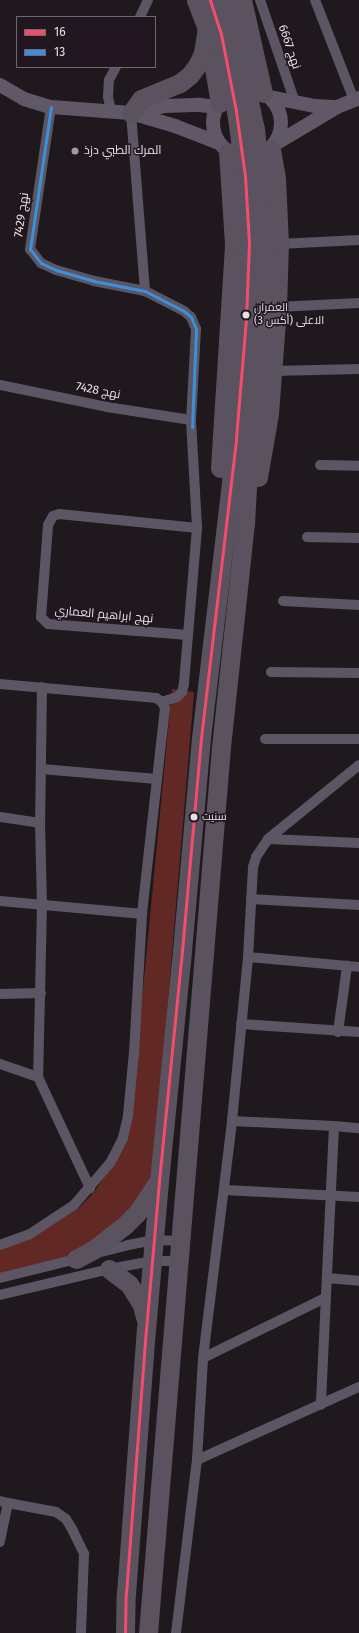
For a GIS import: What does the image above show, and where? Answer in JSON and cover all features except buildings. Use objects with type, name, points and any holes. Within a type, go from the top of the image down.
[{"type":"highway","points":[[196,0],[207,28],[218,105]]},
{"type":"highway","points":[[125,1633],[126,1594],[146,1330],[201,738],[225,522],[254,320],[244,176],[236,111],[220,34],[210,0]]},
{"type":"highway","points":[[148,1633],[223,724],[245,524],[254,320],[262,209],[255,129],[227,0]]},
{"type":"highway","points":[[242,0],[266,95]]},
{"type":"highway","points":[[131,113],[141,99],[180,83],[190,75],[198,64],[202,53],[207,28]]},
{"type":"highway","points":[[245,524],[255,492],[263,449],[269,414],[273,371],[279,244],[273,146]]},
{"type":"highway","points":[[223,147],[234,244],[220,481],[225,522]]},
{"type":"highway","points":[[76,1259],[93,1250],[124,1226],[149,1197],[159,1181]]},
{"type":"highway","points":[[109,1268],[129,1284],[137,1294],[145,1317],[146,1330]]},
{"type":"street","points":[[140,16],[148,0]]},
{"type":"street","name":"نهج 6667","points":[[260,0],[295,102]]},
{"type":"street","points":[[0,85],[24,99],[51,108],[131,113],[175,126],[245,158],[259,156],[338,107],[357,99],[315,0]]},
{"type":"street","points":[[111,111],[108,97],[109,80],[115,68]]},
{"type":"street","points":[[223,147],[214,131],[213,118],[218,105],[232,92],[248,89],[266,95],[315,106],[338,107]]},
{"type":"street","points":[[266,95],[278,107],[282,119],[281,132],[273,146]]},
{"type":"street","points":[[131,113],[165,106],[218,105]]},
{"type":"street","name":"نهج 7429","points":[[51,108],[30,249],[41,263],[56,270],[94,281],[145,291],[184,310],[192,317],[196,329],[191,420]]},
{"type":"street","points":[[131,113],[145,291]]},
{"type":"street","points":[[279,244],[359,240]]},
{"type":"street","points":[[277,307],[359,303]]},
{"type":"street","points":[[273,371],[359,370]]},
{"type":"street","name":"نهج 7428","points":[[0,385],[107,407],[191,420]]},
{"type":"street","points":[[162,702],[170,700],[182,692],[184,684],[197,528],[191,420]]},
{"type":"street","points":[[320,465],[359,466]]},
{"type":"street","name":"نهج ابراهيم العماري","points":[[188,635],[48,624],[40,617],[48,525],[53,516],[59,514],[197,528]]},
{"type":"street","points":[[307,537],[359,538]]},
{"type":"street","points":[[283,601],[359,605]]},
{"type":"street","points":[[271,672],[359,673]]},
{"type":"street","points":[[0,684],[156,698],[162,702],[165,708],[142,914],[134,1052],[128,1116],[123,1138],[113,1156],[90,1188],[74,1205],[30,1234],[2,1241]]},
{"type":"street","points":[[42,687],[42,769],[40,823],[42,905],[38,1077],[90,1188]]},
{"type":"street","points":[[265,738],[359,738]]},
{"type":"street","points":[[176,1633],[197,1460],[203,1358],[225,1190],[248,957],[251,900],[256,857],[268,839],[359,765]]},
{"type":"street","points":[[42,769],[157,779]]},
{"type":"street","points":[[0,817],[40,823]]},
{"type":"street","points":[[268,839],[359,843]]},
{"type":"street","points":[[0,900],[142,914]]},
{"type":"street","points":[[251,900],[359,905]]},
{"type":"street","points":[[248,957],[359,967]]},
{"type":"street","points":[[338,1032],[347,966]]},
{"type":"street","points":[[0,994],[40,993]]},
{"type":"street","points":[[241,1024],[338,1032],[359,1032]]},
{"type":"street","points":[[0,1064],[38,1077]]},
{"type":"street","points":[[232,1121],[359,1128]]},
{"type":"street","points":[[321,1405],[334,1126]]},
{"type":"street","points":[[225,1190],[359,1196]]},
{"type":"street","points":[[0,1278],[128,1245],[154,1240],[180,1241]]},
{"type":"street","points":[[0,1295],[109,1268],[153,1261],[178,1261]]},
{"type":"street","points":[[327,1278],[359,1281]]},
{"type":"street","points":[[203,1358],[325,1298]]},
{"type":"street","points":[[197,1460],[359,1387]]},
{"type":"street","points":[[0,1542],[4,1502],[56,1512],[66,1519],[84,1554],[81,1633]]},
{"type":"shaded area","points":[[172,689],[194,692],[153,1179],[135,1207],[73,1255],[0,1280],[0,1250],[32,1238],[79,1208],[95,1191],[113,1164],[129,1134]]},
{"type":"transit line","name":"16","points":[[125,1633],[126,1594],[159,1181],[181,962],[201,738],[236,438],[246,318],[249,243],[245,176],[236,111],[221,34],[210,0]]},
{"type":"transit line","name":"13","points":[[51,107],[30,249],[41,263],[56,270],[94,281],[145,291],[184,311],[191,317],[196,329],[192,427]]},
{"type":"place","name":"المرك الطبي دزذ","points":[[75,151]]},
{"type":"place","name":"العمران الاعلى (أكس 3)","points":[[246,315]]},
{"type":"place","name":"سنيت","points":[[194,817]]}]
